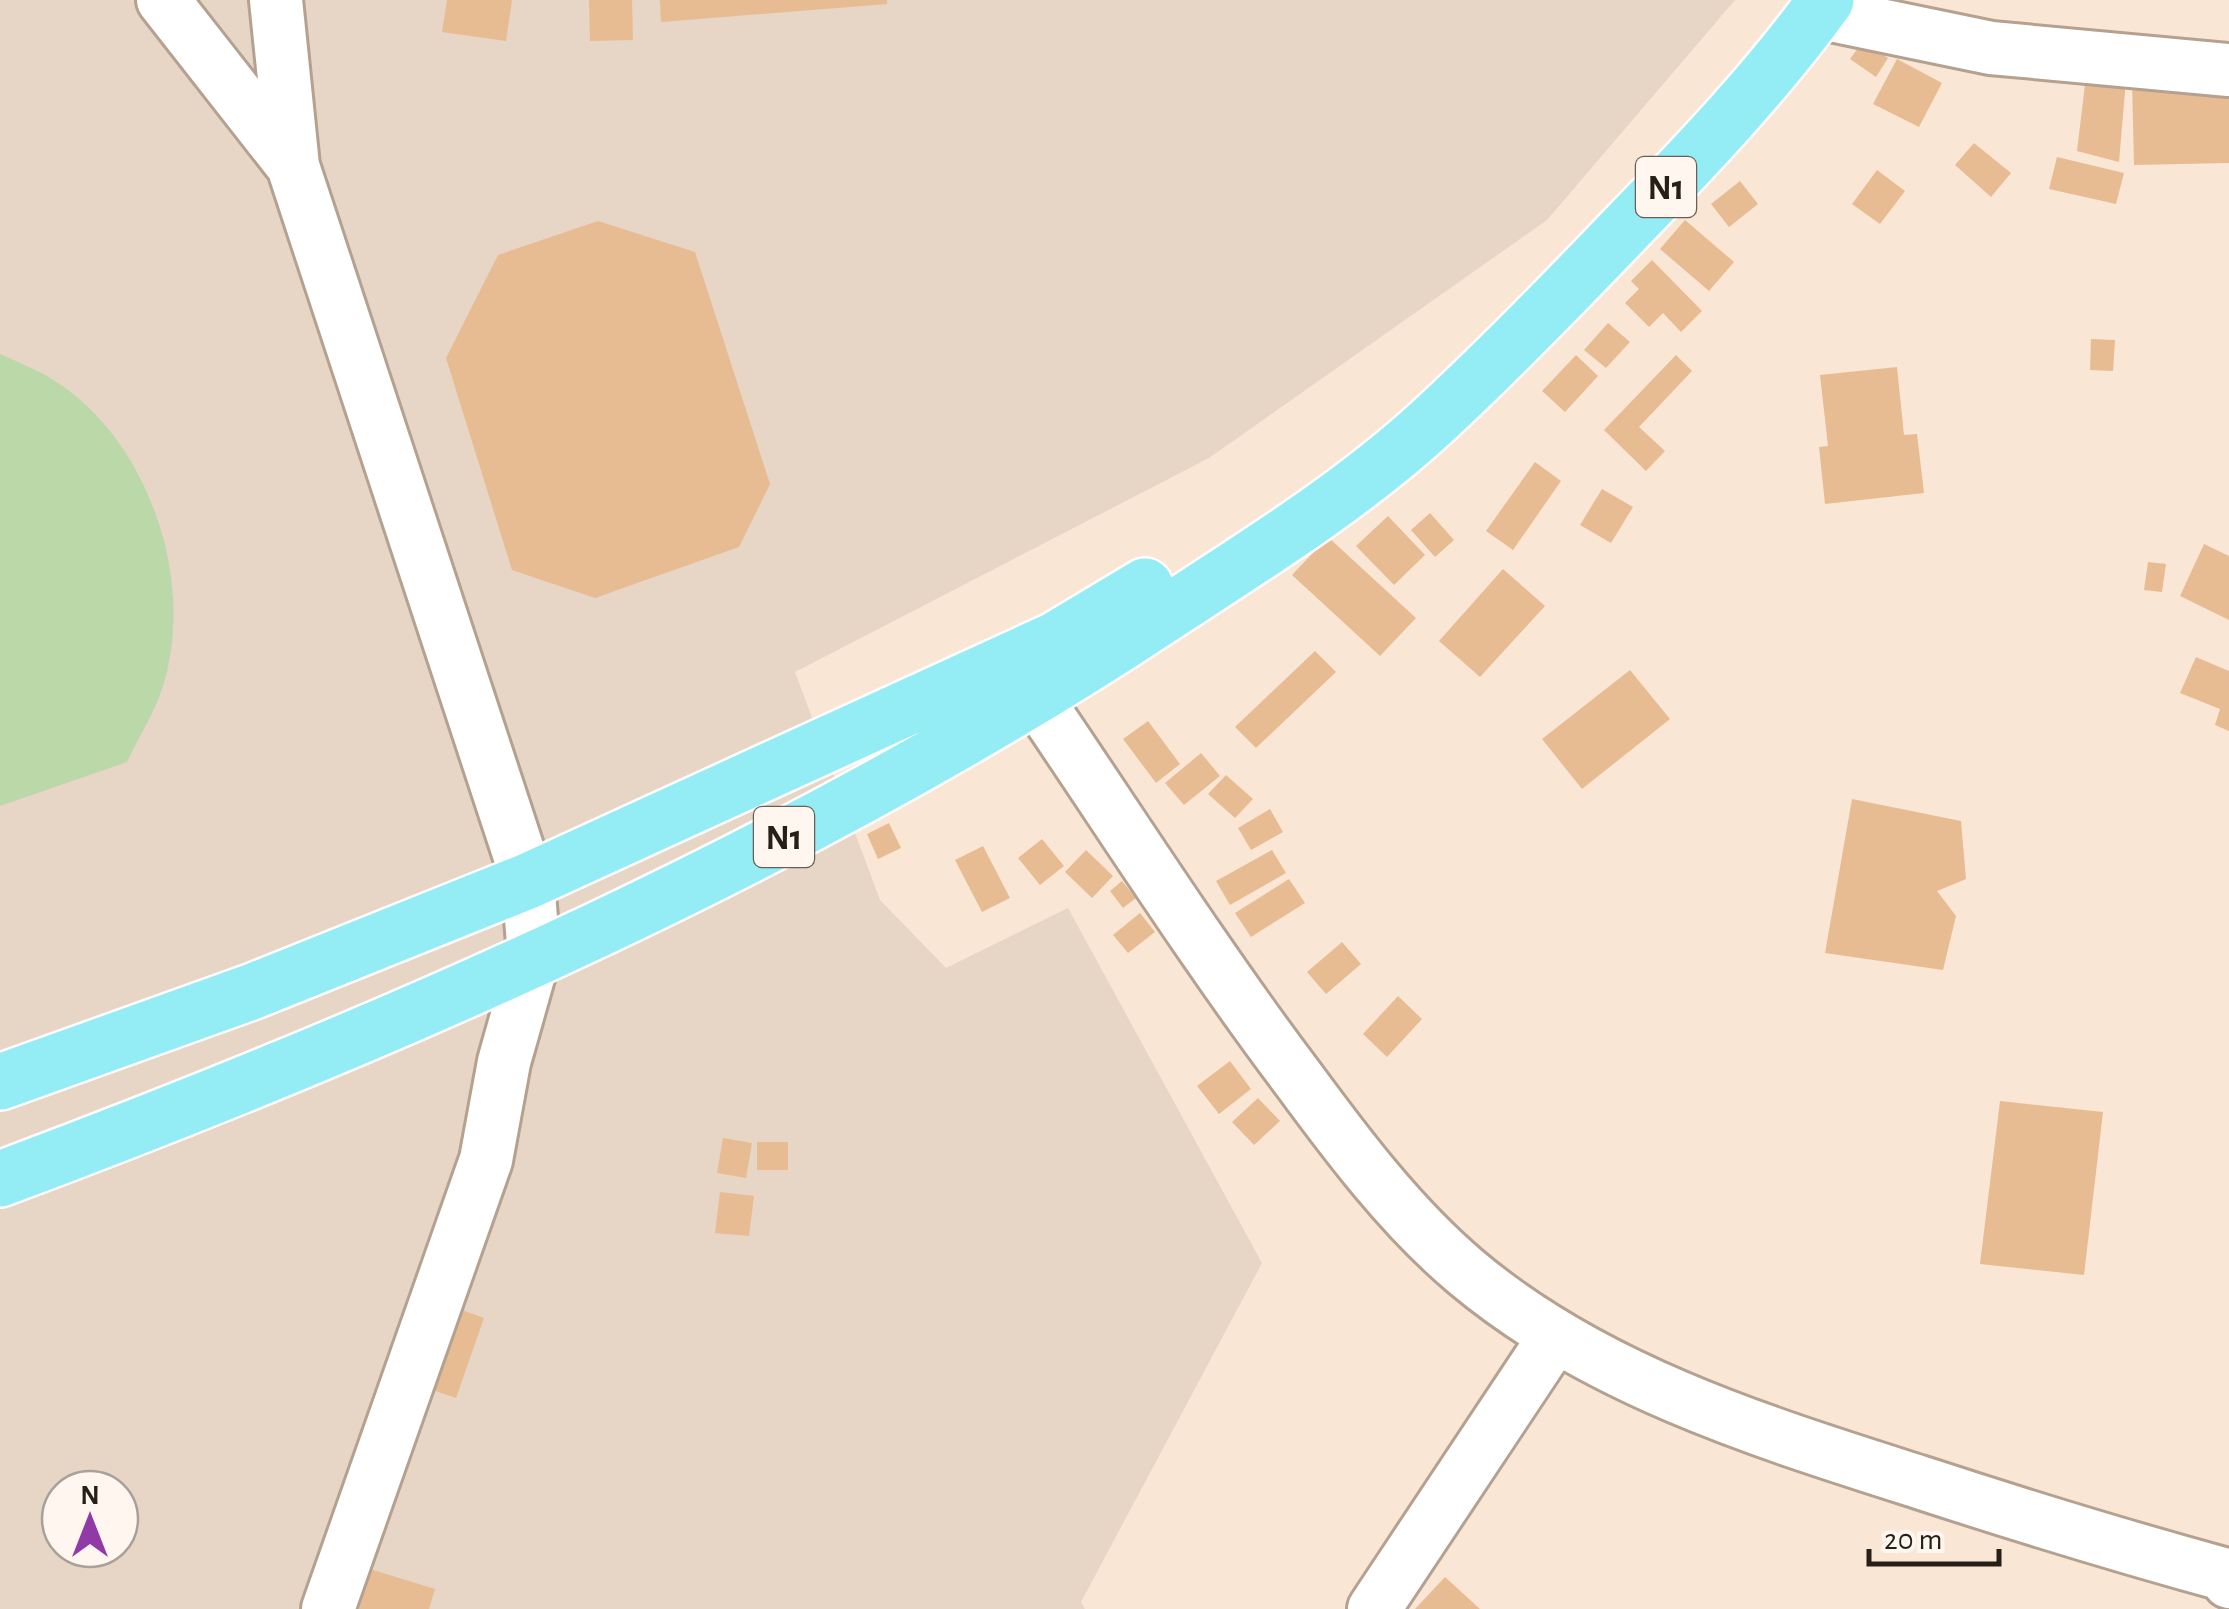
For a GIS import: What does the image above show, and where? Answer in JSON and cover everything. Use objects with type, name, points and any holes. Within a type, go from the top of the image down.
[{"type":"highway","name":"N1","points":[[0,1178],[280,1068],[534,956],[821,820],[1036,698],[1262,551],[1432,422],[1701,151],[1822,6]]},
{"type":"highway","name":"N1","points":[[0,1082],[251,992],[528,882],[1055,640],[1246,526],[1413,402],[1491,361]]},
{"type":"street","points":[[163,0],[292,166]]},
{"type":"street","points":[[276,0],[292,166],[528,882],[534,956],[504,1062],[486,1160],[328,1609]]},
{"type":"street","points":[[1822,6],[1991,48],[2229,70]]},
{"type":"street","points":[[1036,698],[1250,1015],[1335,1129],[1425,1234],[1467,1272],[1554,1338],[1776,1436],[2111,1544],[2227,1571]]},
{"type":"street","points":[[1374,1609],[1554,1338]]},
{"type":"shaded area","points":[[0,0],[1735,0],[1547,220],[1209,458],[795,672],[880,900],[946,968],[1068,908],[1262,1263],[1081,1602],[1085,1609],[0,1609]]},
{"type":"green space","points":[[0,354],[55,381],[88,407],[116,439],[139,476],[157,517],[168,559],[173,602],[172,645],[163,686],[127,762],[0,806]]},
{"type":"building","points":[[447,0],[512,0],[506,41],[442,32]]},
{"type":"building","points":[[589,0],[632,0],[633,40],[590,41]]},
{"type":"building","points":[[660,0],[887,0],[887,4],[661,22]]},
{"type":"building","points":[[1863,41],[1888,58],[1876,77],[1850,59]]},
{"type":"building","points":[[1897,59],[1942,83],[1919,127],[1873,104]]},
{"type":"building","points":[[2086,76],[2126,80],[2119,162],[2077,151]]},
{"type":"building","points":[[2229,79],[2229,163],[2134,165],[2132,80]]},
{"type":"building","points":[[1974,143],[2011,173],[1991,197],[1955,165]]},
{"type":"building","points":[[2057,157],[2124,173],[2116,204],[2049,189]]},
{"type":"building","points":[[1877,170],[1905,191],[1880,224],[1852,204]]},
{"type":"building","points":[[1740,181],[1758,204],[1729,227],[1711,204]]},
{"type":"building","points":[[1685,220],[1734,262],[1709,291],[1660,249]]},
{"type":"building","points":[[598,221],[695,252],[770,484],[739,547],[595,598],[512,570],[446,358],[498,255]]},
{"type":"building","points":[[1652,260],[1702,311],[1681,332],[1663,313],[1649,327],[1625,303],[1639,289],[1631,281]]},
{"type":"building","points":[[1608,323],[1630,342],[1606,368],[1584,350]]},
{"type":"building","points":[[2091,339],[2115,340],[2113,371],[2090,370]]},
{"type":"building","points":[[1576,355],[1598,376],[1565,412],[1542,391]]},
{"type":"building","points":[[1676,355],[1692,371],[1639,427],[1665,451],[1646,471],[1604,430]]},
{"type":"building","points":[[1897,367],[1904,435],[1917,434],[1924,493],[1825,504],[1819,447],[1828,446],[1820,375]]},
{"type":"building","points":[[1535,462],[1561,481],[1513,550],[1486,531]]},
{"type":"building","points":[[1602,489],[1633,507],[1611,543],[1580,525]]},
{"type":"building","points":[[1430,513],[1454,540],[1435,557],[1411,530]]},
{"type":"building","points":[[1388,516],[1425,555],[1394,585],[1356,546]]},
{"type":"building","points":[[1328,537],[1416,618],[1380,656],[1292,575]]},
{"type":"building","points":[[2204,544],[2229,556],[2229,620],[2180,596]]},
{"type":"building","points":[[2148,562],[2166,564],[2162,592],[2144,590]]},
{"type":"building","points":[[1503,569],[1545,606],[1480,677],[1439,641]]},
{"type":"building","points":[[1315,651],[1336,672],[1256,748],[1235,727]]},
{"type":"building","points":[[2196,657],[2229,671],[2229,731],[2215,725],[2220,709],[2180,693]]},
{"type":"building","points":[[1630,670],[1670,719],[1582,789],[1542,739]]},
{"type":"building","points":[[1148,721],[1180,764],[1156,783],[1123,739]]},
{"type":"building","points":[[1201,753],[1220,776],[1184,805],[1165,783]]},
{"type":"building","points":[[1226,775],[1253,799],[1235,818],[1208,794]]},
{"type":"building","points":[[1852,799],[1961,821],[1966,879],[1937,891],[1956,916],[1943,970],[1825,953]]},
{"type":"building","points":[[1270,809],[1283,832],[1251,850],[1238,828]]},
{"type":"building","points":[[889,823],[901,848],[878,859],[867,834]]},
{"type":"building","points":[[1042,839],[1064,866],[1040,885],[1018,858]]},
{"type":"building","points":[[983,846],[1010,898],[982,912],[955,860]]},
{"type":"building","points":[[1086,850],[1113,876],[1092,898],[1065,872]]},
{"type":"building","points":[[1272,850],[1286,873],[1230,905],[1216,881]]},
{"type":"building","points":[[1289,879],[1305,903],[1251,937],[1235,913]]},
{"type":"building","points":[[1122,881],[1136,898],[1123,908],[1110,891]]},
{"type":"building","points":[[1140,913],[1155,932],[1128,953],[1113,935]]},
{"type":"building","points":[[1342,942],[1361,964],[1326,994],[1307,972]]},
{"type":"building","points":[[1398,996],[1422,1019],[1387,1057],[1363,1034]]},
{"type":"building","points":[[1230,1061],[1251,1089],[1219,1114],[1197,1086]]},
{"type":"building","points":[[1258,1098],[1280,1121],[1254,1145],[1232,1122]]},
{"type":"building","points":[[2000,1101],[2103,1112],[2084,1275],[1980,1264]]},
{"type":"building","points":[[723,1138],[752,1143],[746,1178],[717,1173]]},
{"type":"building","points":[[757,1142],[788,1142],[788,1170],[757,1170]]},
{"type":"building","points":[[720,1192],[754,1196],[749,1236],[715,1233]]},
{"type":"building","points":[[443,1303],[484,1318],[456,1398],[415,1384]]},
{"type":"building","points":[[347,1562],[435,1589],[429,1609],[360,1609],[335,1601]]},
{"type":"building","points":[[1445,1577],[1480,1609],[1415,1609]]}]
